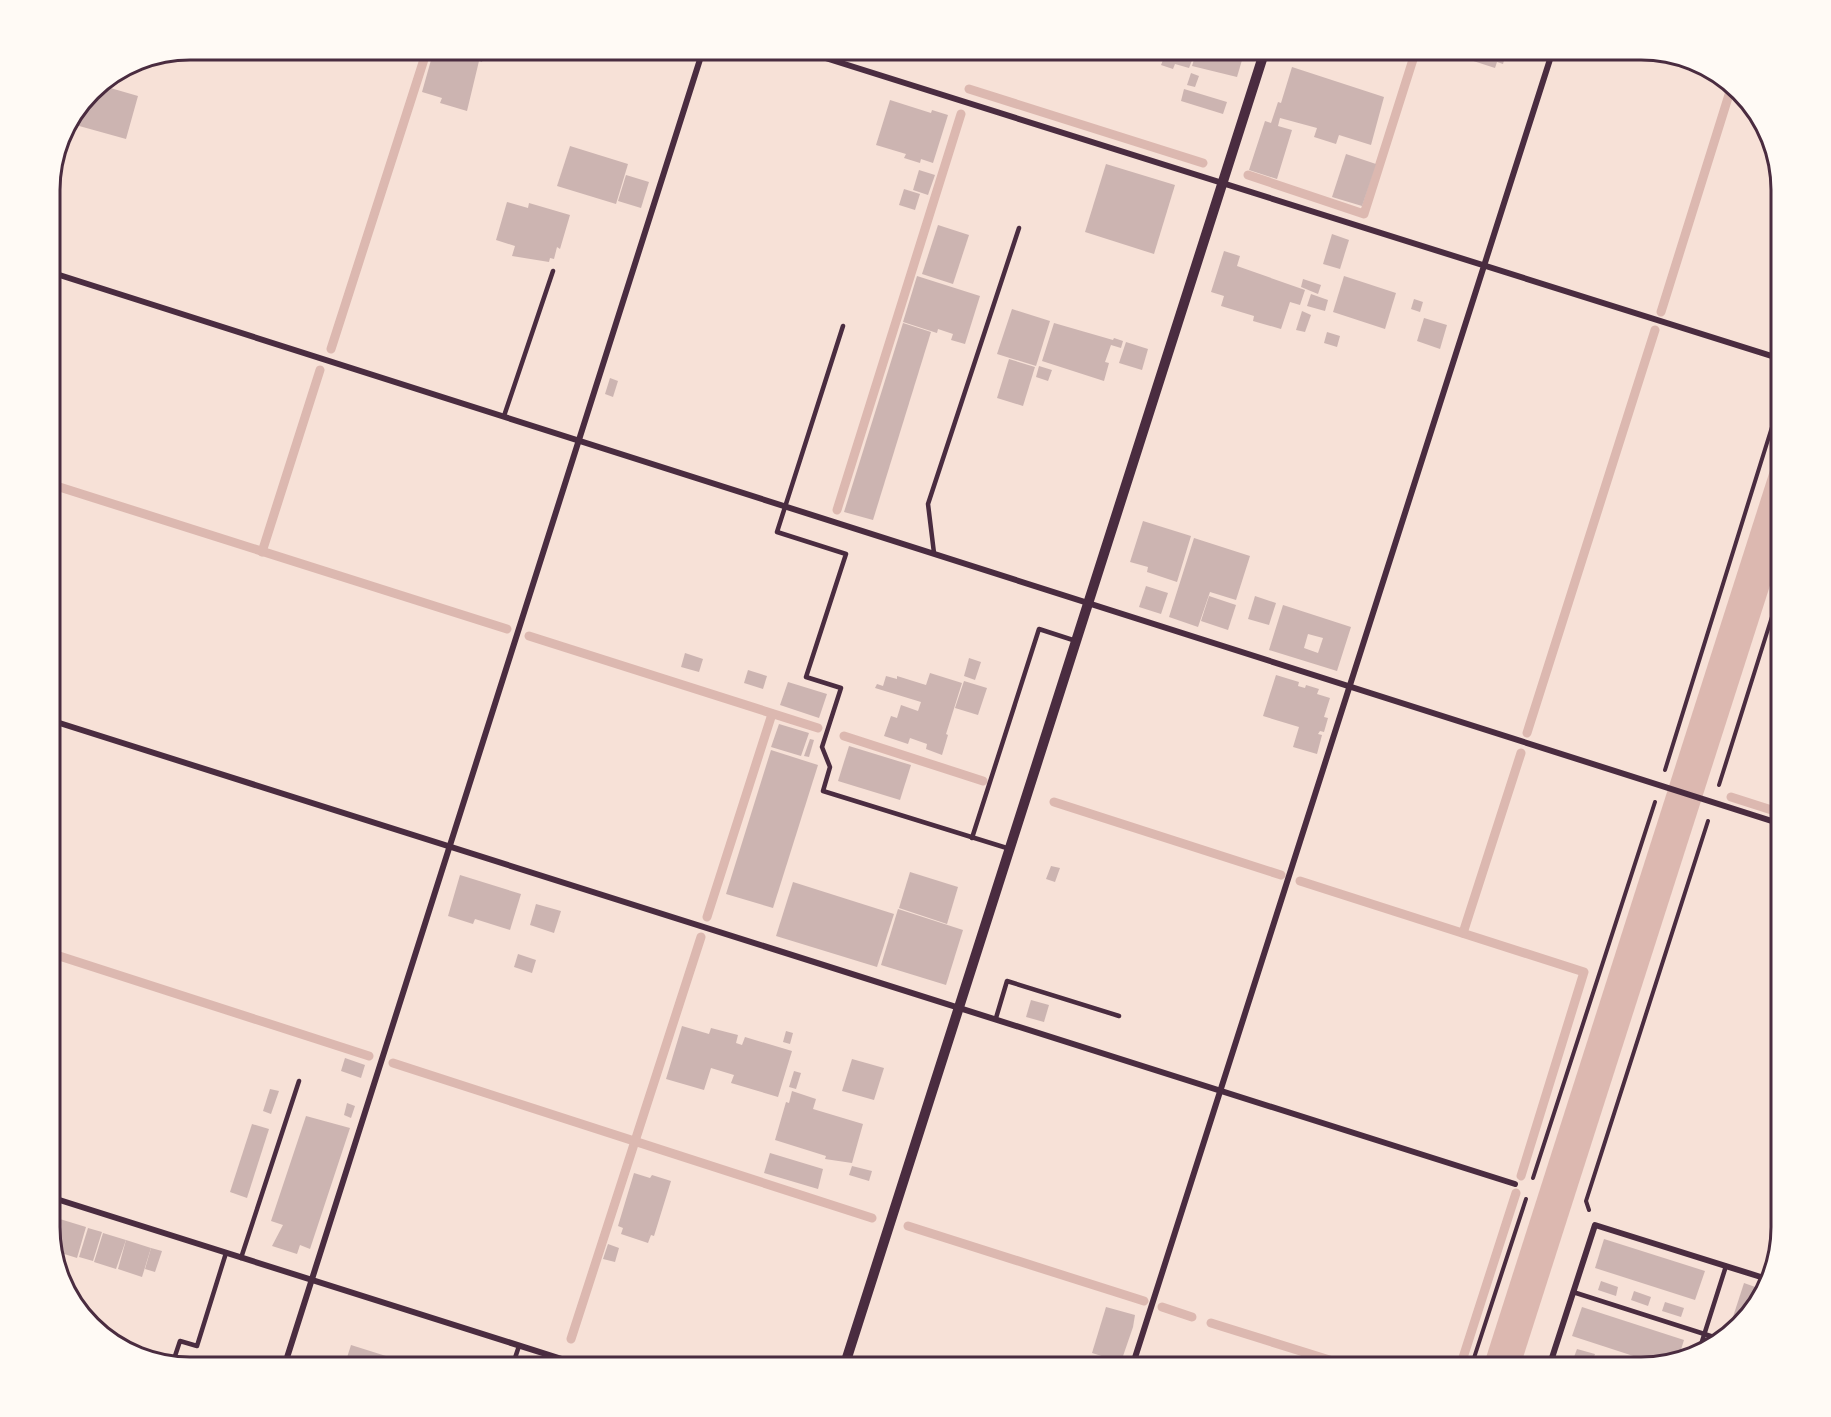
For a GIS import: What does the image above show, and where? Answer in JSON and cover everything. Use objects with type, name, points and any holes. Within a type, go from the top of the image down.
[{"type":"street","points":[[288,1357],[700,60]]},
{"type":"street","points":[[832,60],[1223,181],[1771,356]]},
{"type":"street","points":[[848,1357],[1262,60]]},
{"type":"street","points":[[1136,1357],[1549,60]]},
{"type":"street","points":[[60,275],[1771,820]]},
{"type":"street","points":[[60,723],[1515,1184]]},
{"type":"street","points":[[60,1200],[554,1357]]},
{"type":"street","points":[[1552,1357],[1595,1225],[1761,1277]]},
{"type":"lane","points":[[934,554],[928,504],[1019,228]]},
{"type":"lane","points":[[504,416],[553,272]]},
{"type":"lane","points":[[843,326],[777,532],[846,554],[806,677],[841,688],[822,747],[830,767],[823,791],[1010,849]]},
{"type":"lane","points":[[972,838],[1039,629],[1076,641]]},
{"type":"lane","points":[[996,1018],[1007,981],[1119,1016]]},
{"type":"lane","points":[[241,1258],[299,1081]]},
{"type":"lane","points":[[175,1356],[180,1341],[197,1346],[226,1253]]},
{"type":"lane","points":[[1702,1342],[1726,1266]]},
{"type":"lane","points":[[1574,1292],[1711,1336]]},
{"type":"lane","points":[[516,1357],[519,1346]]},
{"type":"path","points":[[1530,1185],[1660,786],[1771,433]]},
{"type":"path","points":[[1595,1225],[1586,1201],[1771,622]]},
{"type":"path","points":[[1475,1357],[1527,1196]]},
{"type":"shaded area","points":[[1771,467],[1771,582],[1523,1357],[1486,1357]]},
{"type":"building","points":[[431,60],[483,60],[479,61],[467,111],[440,103],[442,98],[422,92]]},
{"type":"building","points":[[1163,60],[1192,60],[1189,68],[1175,64],[1173,69],[1161,65]]},
{"type":"building","points":[[1194,60],[1242,60],[1237,77],[1192,66]]},
{"type":"building","points":[[1470,60],[1504,60],[1503,64],[1497,62],[1495,68]]},
{"type":"building","points":[[1292,67],[1384,97],[1371,145],[1339,135],[1336,144],[1314,137],[1317,128],[1280,118],[1278,126],[1292,130],[1277,179],[1249,170],[1265,121],[1271,123],[1278,102],[1281,103]]},
{"type":"building","points":[[1191,73],[1199,76],[1195,87],[1187,85]]},
{"type":"building","points":[[110,88],[138,96],[126,139],[77,125],[92,104],[103,93],[105,94]]},
{"type":"building","points":[[1184,89],[1227,102],[1223,114],[1181,101]]},
{"type":"building","points":[[890,100],[931,113],[932,110],[948,115],[933,163],[921,159],[920,163],[904,158],[906,154],[876,145]]},
{"type":"building","points":[[570,146],[628,164],[616,204],[557,186]]},
{"type":"building","points":[[1346,154],[1376,164],[1362,206],[1332,197]]},
{"type":"building","points":[[1106,164],[1175,185],[1154,254],[1085,232]]},
{"type":"building","points":[[919,170],[935,175],[928,195],[913,190]]},
{"type":"building","points":[[626,175],[649,182],[641,208],[618,201]]},
{"type":"building","points":[[904,189],[920,194],[915,210],[899,205]]},
{"type":"building","points":[[507,202],[528,208],[529,203],[570,215],[560,249],[557,247],[554,259],[550,258],[549,262],[512,256],[515,246],[496,240]]},
{"type":"building","points":[[938,225],[969,235],[953,284],[922,274]]},
{"type":"building","points":[[1332,234],[1349,240],[1340,269],[1323,264]]},
{"type":"building","points":[[1224,251],[1240,256],[1237,266],[1305,290],[1300,305],[1290,302],[1281,329],[1253,321],[1254,316],[1221,306],[1224,296],[1211,292]]},
{"type":"building","points":[[917,276],[980,296],[965,344],[951,340],[953,334],[938,329],[937,333],[903,322]]},
{"type":"building","points":[[1344,276],[1396,293],[1385,329],[1333,312]]},
{"type":"building","points":[[1303,279],[1321,285],[1318,294],[1301,287]]},
{"type":"building","points":[[1311,294],[1328,300],[1325,311],[1307,306]]},
{"type":"building","points":[[1414,299],[1423,302],[1420,312],[1411,309]]},
{"type":"building","points":[[1012,309],[1050,321],[1036,366],[997,354]]},
{"type":"building","points":[[1302,311],[1311,315],[1305,332],[1296,330]]},
{"type":"building","points":[[1424,318],[1447,325],[1440,349],[1417,341]]},
{"type":"building","points":[[903,323],[931,332],[873,520],[844,512]]},
{"type":"building","points":[[1054,323],[1123,341],[1121,348],[1111,345],[1105,362],[1109,363],[1104,381],[1042,361]]},
{"type":"building","points":[[1327,332],[1340,336],[1337,347],[1324,343]]},
{"type":"building","points":[[1126,342],[1148,349],[1142,370],[1119,363]]},
{"type":"building","points":[[1009,359],[1035,367],[1023,406],[997,398]]},
{"type":"building","points":[[1039,366],[1052,370],[1048,381],[1036,377]]},
{"type":"building","points":[[610,378],[618,381],[613,397],[605,394]]},
{"type":"building","points":[[1143,521],[1191,536],[1177,582],[1147,572],[1148,567],[1130,562]]},
{"type":"building","points":[[1194,538],[1250,556],[1236,600],[1210,592],[1198,627],[1169,617]]},
{"type":"building","points":[[1146,586],[1168,593],[1161,614],[1139,607]]},
{"type":"building","points":[[1209,596],[1236,605],[1228,630],[1201,621]]},
{"type":"building","points":[[1255,596],[1276,603],[1269,625],[1248,619]]},
{"type":"building","points":[[1283,605],[1351,627],[1337,671],[1269,650]],"holes":[[[1308,634],[1323,638],[1318,653],[1304,648]]]},
{"type":"building","points":[[685,653],[703,659],[699,672],[681,667]]},
{"type":"building","points":[[969,658],[981,662],[975,680],[964,676]]},
{"type":"building","points":[[748,670],[767,676],[763,689],[744,683]]},
{"type":"building","points":[[930,673],[962,683],[942,755],[926,749],[927,744],[910,738],[908,744],[884,736],[891,716],[897,718],[901,705],[918,711],[921,702],[875,688],[877,684],[883,686],[886,676],[897,679],[897,676],[926,685]]},
{"type":"building","points":[[1276,675],[1299,682],[1298,686],[1305,688],[1306,685],[1319,689],[1317,694],[1330,698],[1324,717],[1328,718],[1324,732],[1320,731],[1318,734],[1322,735],[1317,754],[1293,747],[1299,727],[1263,716]]},
{"type":"building","points":[[964,681],[987,688],[978,715],[955,708]]},
{"type":"building","points":[[788,682],[827,694],[819,718],[780,705]]},
{"type":"building","points":[[779,724],[809,733],[801,756],[771,747]]},
{"type":"building","points":[[810,739],[814,740],[809,757],[804,756]]},
{"type":"building","points":[[849,746],[911,765],[900,800],[838,781]]},
{"type":"building","points":[[771,750],[818,765],[773,908],[726,894]]},
{"type":"building","points":[[1051,866],[1060,868],[1055,882],[1046,879]]},
{"type":"building","points":[[910,872],[958,887],[947,924],[899,908]]},
{"type":"building","points":[[460,875],[521,894],[510,930],[475,919],[473,924],[448,916]]},
{"type":"building","points":[[793,882],[894,914],[877,967],[776,936]]},
{"type":"building","points":[[536,904],[561,911],[554,933],[530,925]]},
{"type":"building","points":[[898,909],[963,930],[946,985],[881,965]]},
{"type":"building","points":[[518,954],[536,960],[532,973],[514,967]]},
{"type":"building","points":[[1031,1000],[1049,1005],[1044,1022],[1026,1017]]},
{"type":"building","points":[[682,1026],[709,1034],[711,1028],[738,1035],[736,1043],[742,1045],[745,1037],[792,1051],[778,1097],[731,1083],[734,1075],[711,1068],[704,1090],[666,1079]]},
{"type":"building","points":[[786,1031],[793,1033],[790,1044],[783,1042]]},
{"type":"building","points":[[345,1058],[365,1065],[361,1078],[341,1071]]},
{"type":"building","points":[[852,1059],[884,1068],[874,1100],[842,1091]]},
{"type":"building","points":[[794,1071],[801,1073],[796,1089],[789,1087]]},
{"type":"building","points":[[270,1089],[279,1091],[271,1114],[263,1111]]},
{"type":"building","points":[[792,1091],[816,1099],[813,1109],[863,1124],[852,1163],[825,1159],[826,1156],[775,1140],[786,1102],[789,1103]]},
{"type":"building","points":[[347,1103],[355,1106],[351,1118],[344,1115]]},
{"type":"building","points":[[306,1116],[350,1128],[310,1249],[300,1245],[297,1254],[272,1246],[283,1225],[271,1221]]},
{"type":"building","points":[[252,1124],[269,1129],[247,1198],[230,1192]]},
{"type":"building","points":[[770,1153],[823,1169],[818,1189],[764,1173]]},
{"type":"building","points":[[852,1166],[872,1171],[869,1181],[849,1175]]},
{"type":"building","points":[[634,1173],[650,1178],[652,1175],[671,1181],[654,1236],[651,1235],[648,1243],[621,1234],[623,1228],[618,1226]]},
{"type":"building","points":[[60,1219],[86,1227],[77,1258],[62,1253]]},
{"type":"building","points":[[88,1228],[102,1232],[93,1261],[79,1257]]},
{"type":"building","points":[[103,1233],[126,1240],[116,1269],[94,1262]]},
{"type":"building","points":[[1604,1239],[1705,1271],[1695,1300],[1595,1268]]},
{"type":"building","points":[[126,1240],[151,1248],[142,1277],[118,1269]]},
{"type":"building","points":[[608,1244],[619,1248],[615,1262],[603,1259]]},
{"type":"building","points":[[151,1248],[162,1251],[155,1272],[145,1269]]},
{"type":"building","points":[[1601,1281],[1618,1287],[1616,1296],[1598,1290]]},
{"type":"building","points":[[1744,1283],[1756,1287],[1739,1313],[1732,1320]]},
{"type":"building","points":[[1634,1291],[1651,1297],[1648,1306],[1631,1300]]},
{"type":"building","points":[[1665,1302],[1684,1308],[1681,1317],[1662,1311]]},
{"type":"building","points":[[1106,1307],[1135,1315],[1123,1357],[1105,1357],[1092,1353]]},
{"type":"building","points":[[1582,1307],[1684,1340],[1681,1351],[1667,1355],[1636,1357],[1572,1336]]},
{"type":"building","points":[[351,1345],[389,1357],[347,1357]]},
{"type":"building","points":[[1577,1349],[1595,1354],[1594,1357],[1574,1357]]},
{"type":"waterway","points":[[331,349],[424,60]]},
{"type":"waterway","points":[[1248,175],[1364,214],[1413,60]]},
{"type":"waterway","points":[[969,89],[1203,163]]},
{"type":"waterway","points":[[1661,312],[1729,94]]},
{"type":"waterway","points":[[837,510],[961,114]]},
{"type":"waterway","points":[[1527,733],[1655,330]]},
{"type":"waterway","points":[[262,552],[320,370]]},
{"type":"waterway","points":[[60,487],[507,629]]},
{"type":"waterway","points":[[529,636],[818,728]]},
{"type":"waterway","points":[[707,917],[772,714]]},
{"type":"waterway","points":[[844,736],[983,781]]},
{"type":"waterway","points":[[1463,933],[1521,753]]},
{"type":"waterway","points":[[1731,797],[1771,810]]},
{"type":"waterway","points":[[1054,802],[1281,875]]},
{"type":"waterway","points":[[1300,881],[1584,972],[1521,1176]]},
{"type":"waterway","points":[[571,1339],[701,937]]},
{"type":"waterway","points":[[60,956],[369,1056]]},
{"type":"waterway","points":[[393,1063],[872,1218]]},
{"type":"waterway","points":[[1463,1357],[1516,1193]]},
{"type":"waterway","points":[[908,1226],[1144,1301]]},
{"type":"waterway","points":[[1162,1307],[1192,1317]]},
{"type":"waterway","points":[[1211,1323],[1320,1357]]}]
